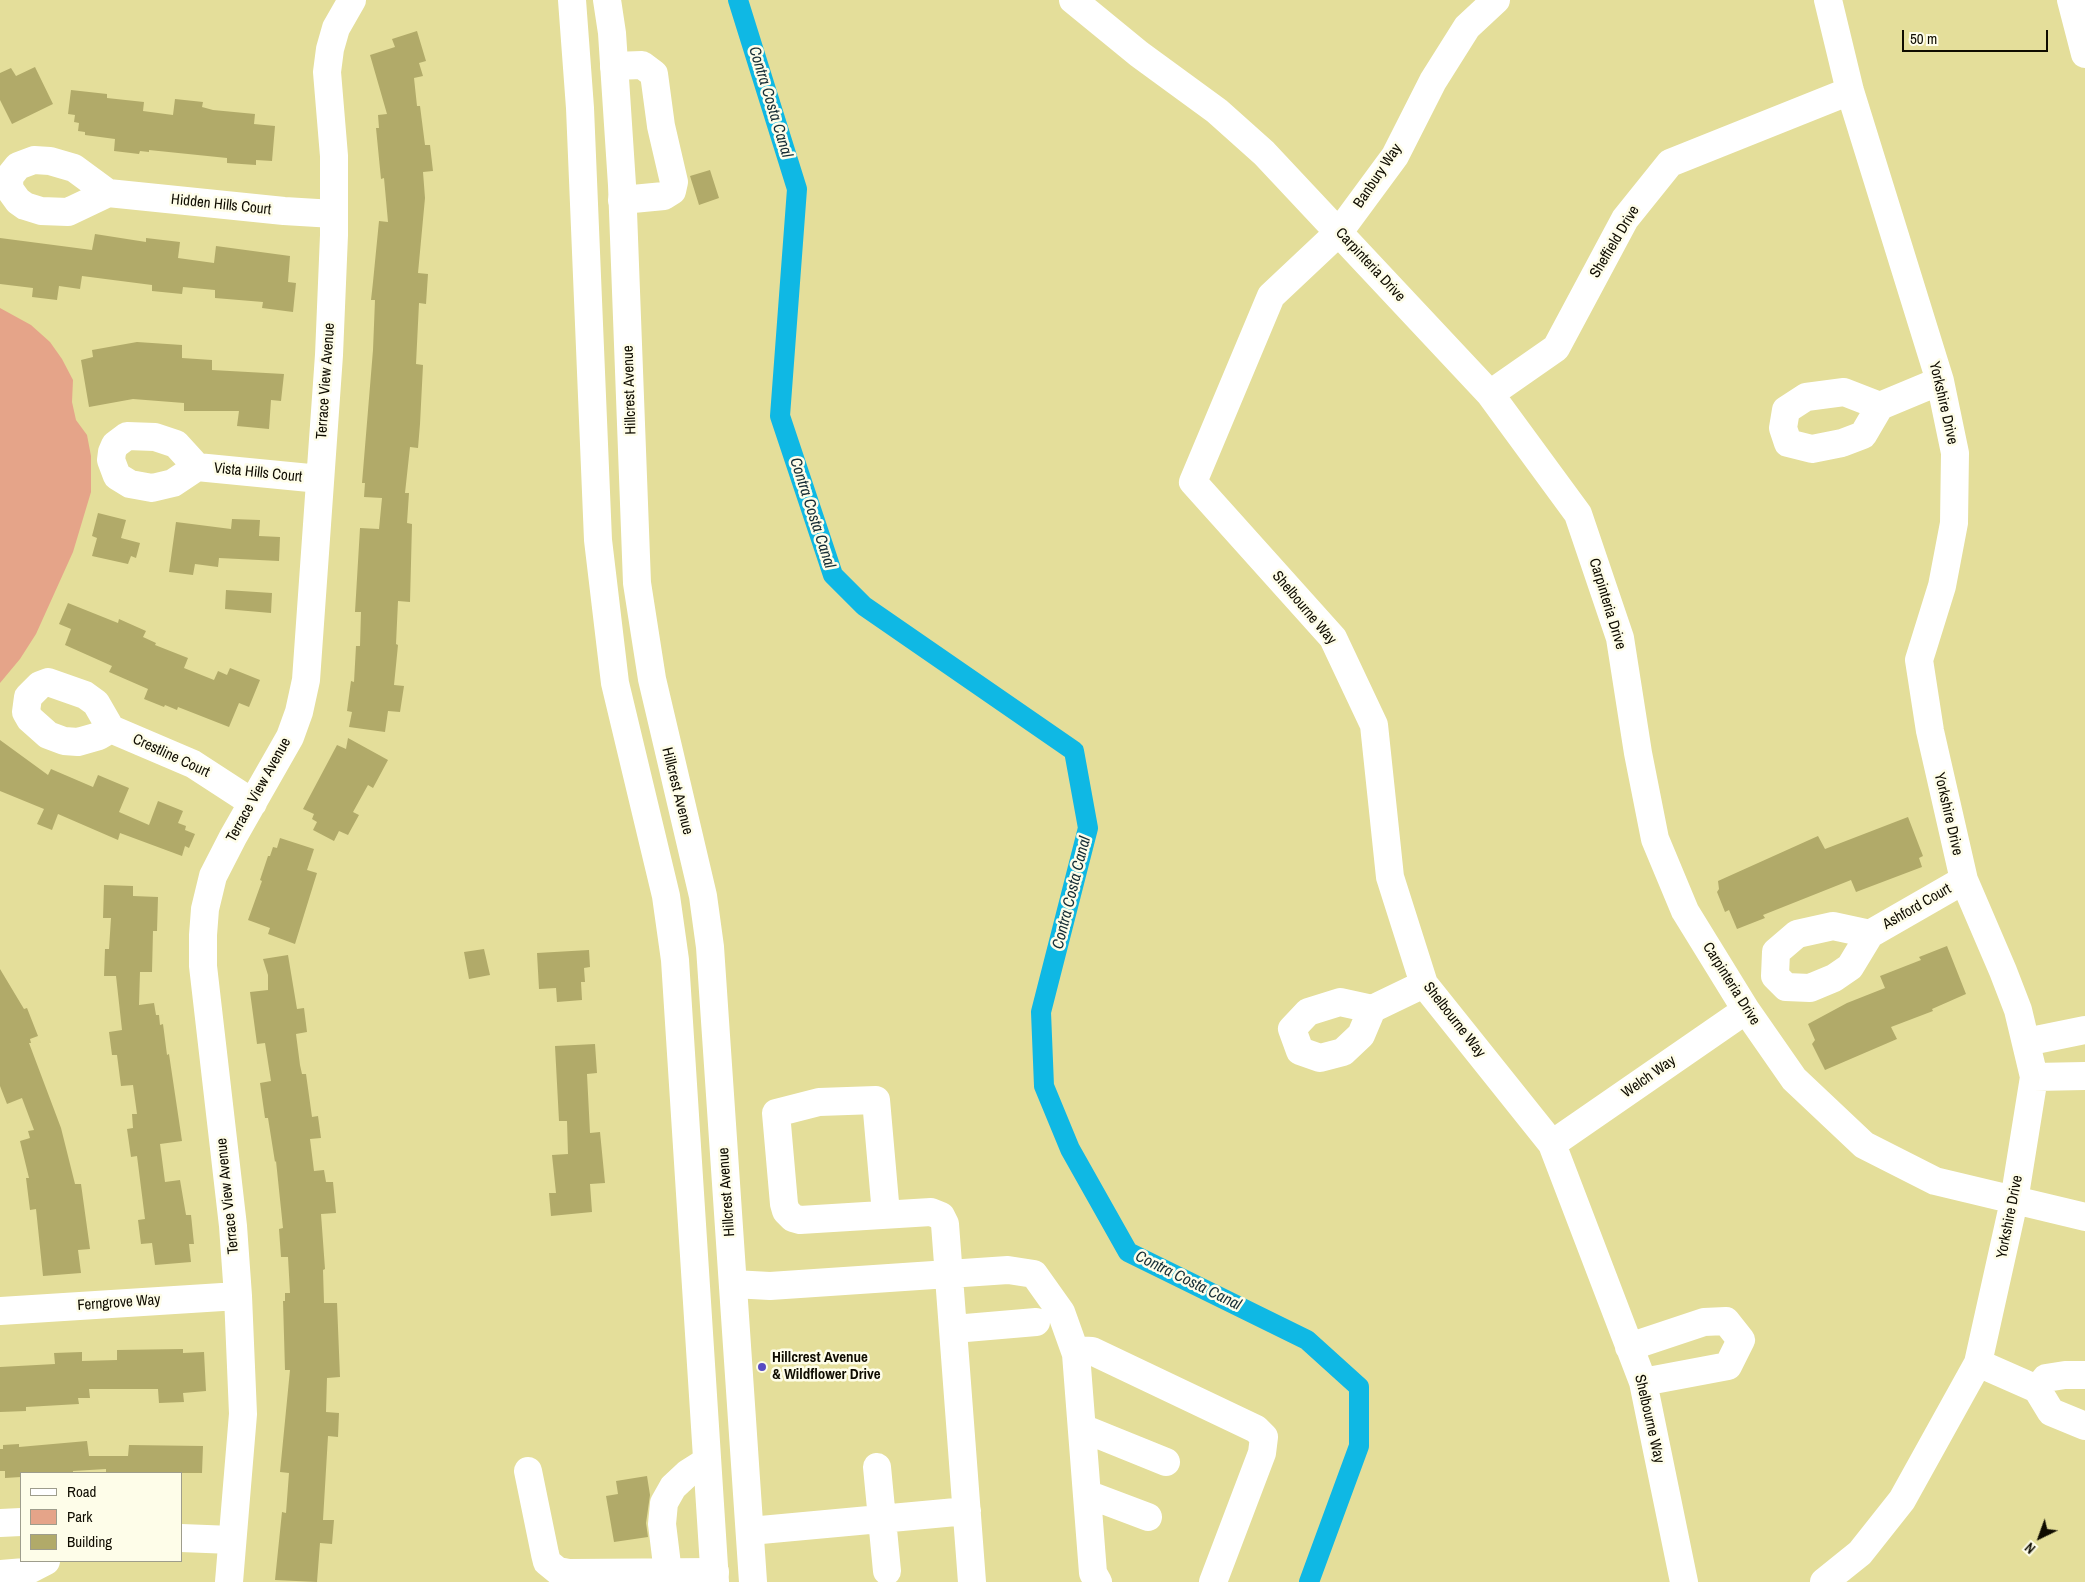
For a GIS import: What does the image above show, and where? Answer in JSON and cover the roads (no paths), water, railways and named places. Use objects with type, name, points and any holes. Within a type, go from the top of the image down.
[{"type":"street","name":"Terrace View Avenue","points":[[228,1582],[242,1414],[238,1296],[231,1209],[203,966],[205,909],[213,876],[290,737],[306,683],[329,355],[334,214],[334,156],[327,72],[330,49],[336,28],[352,0]]},
{"type":"street","points":[[528,1471],[545,1554],[552,1567],[569,1573],[668,1573],[715,1577],[687,1155],[682,1045],[671,926],[666,896],[616,683],[599,549],[581,118],[572,0]]},
{"type":"street","name":"Hillcrest Avenue","points":[[607,0],[614,66],[622,200],[637,583],[652,679],[704,896],[714,1010],[753,1582]]},
{"type":"street","name":"Carpinteria Drive","points":[[1073,0],[1139,54],[1217,111],[1264,153],[1490,394],[1578,514],[1620,638],[1638,753],[1655,839],[1685,911],[1746,1010],[1794,1079],[1864,1145],[1935,1180],[2085,1217]]},
{"type":"street","name":"Banbury Way","points":[[1193,482],[1271,296],[1339,232],[1395,156],[1433,81],[1467,27],[1496,0]]},
{"type":"street","name":"Yorkshire Drive","points":[[1824,1582],[1860,1553],[1902,1500],[1978,1363],[2014,1201],[2034,1077],[2018,1010],[1964,880],[1930,731],[1920,660],[1942,586],[1954,523],[1955,453],[1940,381],[1850,91],[1828,0]]},
{"type":"street","points":[[2071,0],[2085,54]]},
{"type":"street","points":[[614,66],[642,65],[651,69],[654,74],[661,126],[674,182],[672,191],[664,196],[622,200]]},
{"type":"street","name":"Sheffield Drive","points":[[1490,394],[1556,348],[1625,219],[1670,163],[1850,91]]},
{"type":"street","name":"Hidden Hills Court","points":[[108,193],[284,212],[334,214]]},
{"type":"street","points":[[1880,406],[1940,381]]},
{"type":"street","name":"Vista Hills Court","points":[[197,467],[320,479]]},
{"type":"street","name":"Shelbourne Way","points":[[1193,482],[1333,638],[1374,725],[1390,877],[1424,984],[1552,1144],[1643,1382],[1684,1582]]},
{"type":"street","name":"Crestline Court","points":[[111,729],[193,764],[253,803]]},
{"type":"street","name":"Ashford Court","points":[[1870,934],[1964,880]]},
{"type":"street","points":[[1372,1009],[1424,984]]},
{"type":"street","name":"Welch Way","points":[[1552,1144],[1746,1010]]},
{"type":"street","points":[[2026,1042],[2085,1030]]},
{"type":"street","points":[[2034,1077],[2085,1076]]},
{"type":"street","points":[[886,1214],[876,1100],[819,1102],[776,1114],[784,1204],[786,1211],[793,1218],[800,1220],[931,1212],[941,1216],[945,1224],[972,1582]]},
{"type":"street","points":[[687,1155],[704,1211],[709,1258],[718,1272],[733,1284],[770,1286],[1008,1270],[1034,1274],[1061,1312],[1075,1350],[1094,1573],[1098,1582]]},
{"type":"street","name":"Ferngrove Way","points":[[0,1311],[238,1296]]},
{"type":"street","points":[[1629,1347],[1704,1322],[1726,1320],[1741,1340],[1728,1366],[1643,1382]]},
{"type":"street","points":[[954,1328],[1036,1322]]},
{"type":"street","points":[[1075,1350],[1092,1351],[1256,1429],[1264,1437],[1262,1453],[1212,1582]]},
{"type":"street","points":[[1978,1363],[2037,1388],[2051,1412],[2085,1426]]},
{"type":"street","points":[[2037,1388],[2046,1378],[2065,1375],[2085,1375]]},
{"type":"street","points":[[1082,1428],[1166,1462]]},
{"type":"street","points":[[668,1573],[662,1524],[664,1503],[673,1487],[688,1473],[707,1461]]},
{"type":"street","points":[[877,1467],[887,1571]]},
{"type":"street","points":[[1087,1494],[1148,1517]]},
{"type":"street","points":[[750,1531],[967,1511]]},
{"type":"street","points":[[0,1524],[20,1522]]},
{"type":"street","points":[[182,1538],[232,1540]]},
{"type":"street","points":[[0,1574],[25,1572],[44,1562]]},
{"type":"waterway","name":"Contra Costa Canal","points":[[738,0],[797,189],[780,416],[833,575],[864,606],[1074,751],[1088,828],[1041,1012],[1044,1086],[1070,1149],[1128,1252],[1307,1340],[1359,1387],[1359,1446],[1309,1582]]},
{"type":"place","name":"Hillcrest Avenue & Wildflower Drive","points":[[762,1367]]}]
